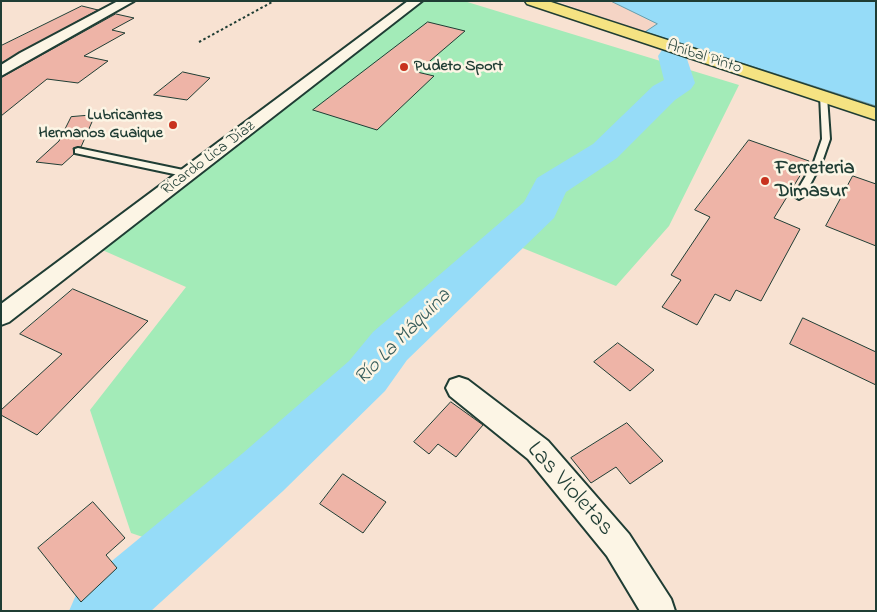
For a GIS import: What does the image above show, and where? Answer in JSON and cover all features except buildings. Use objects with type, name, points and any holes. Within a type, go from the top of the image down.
[{"type":"main road","name":"Aníbal Pinto","points":[[532,1],[876,114]]},
{"type":"street","points":[[1,72],[25,56],[128,1]]},
{"type":"street","name":"Ricardo Lica Díaz","points":[[1,316],[416,1]]},
{"type":"street","name":"Las Violetas","points":[[459,388],[538,450],[618,545],[659,611]]},
{"type":"lane","points":[[799,196],[818,162],[826,139],[823,97]]},
{"type":"lane","points":[[78,151],[188,174]]},
{"type":"path","points":[[199,42],[274,1]]},
{"type":"shaded area","points":[[556,1],[611,1],[658,24],[645,32]]},
{"type":"green space","points":[[421,1],[464,1],[739,85],[669,226],[616,286],[520,247],[199,556],[131,533],[90,410],[186,287],[91,245]]},
{"type":"water","points":[[611,1],[876,1],[876,106],[645,32],[657,24]]},
{"type":"waterway","name":"Río La Máquina","points":[[102,611],[263,472],[367,376],[390,346],[540,209],[550,186],[605,151],[664,93],[680,83],[672,56]]},
{"type":"place","name":"Pudeto Sport","points":[[404,67]]},
{"type":"place","name":"Lubricantes Hermanos Guaique","points":[[173,125]]},
{"type":"place","name":"Ferreteria Dimasur","points":[[765,181]]}]
